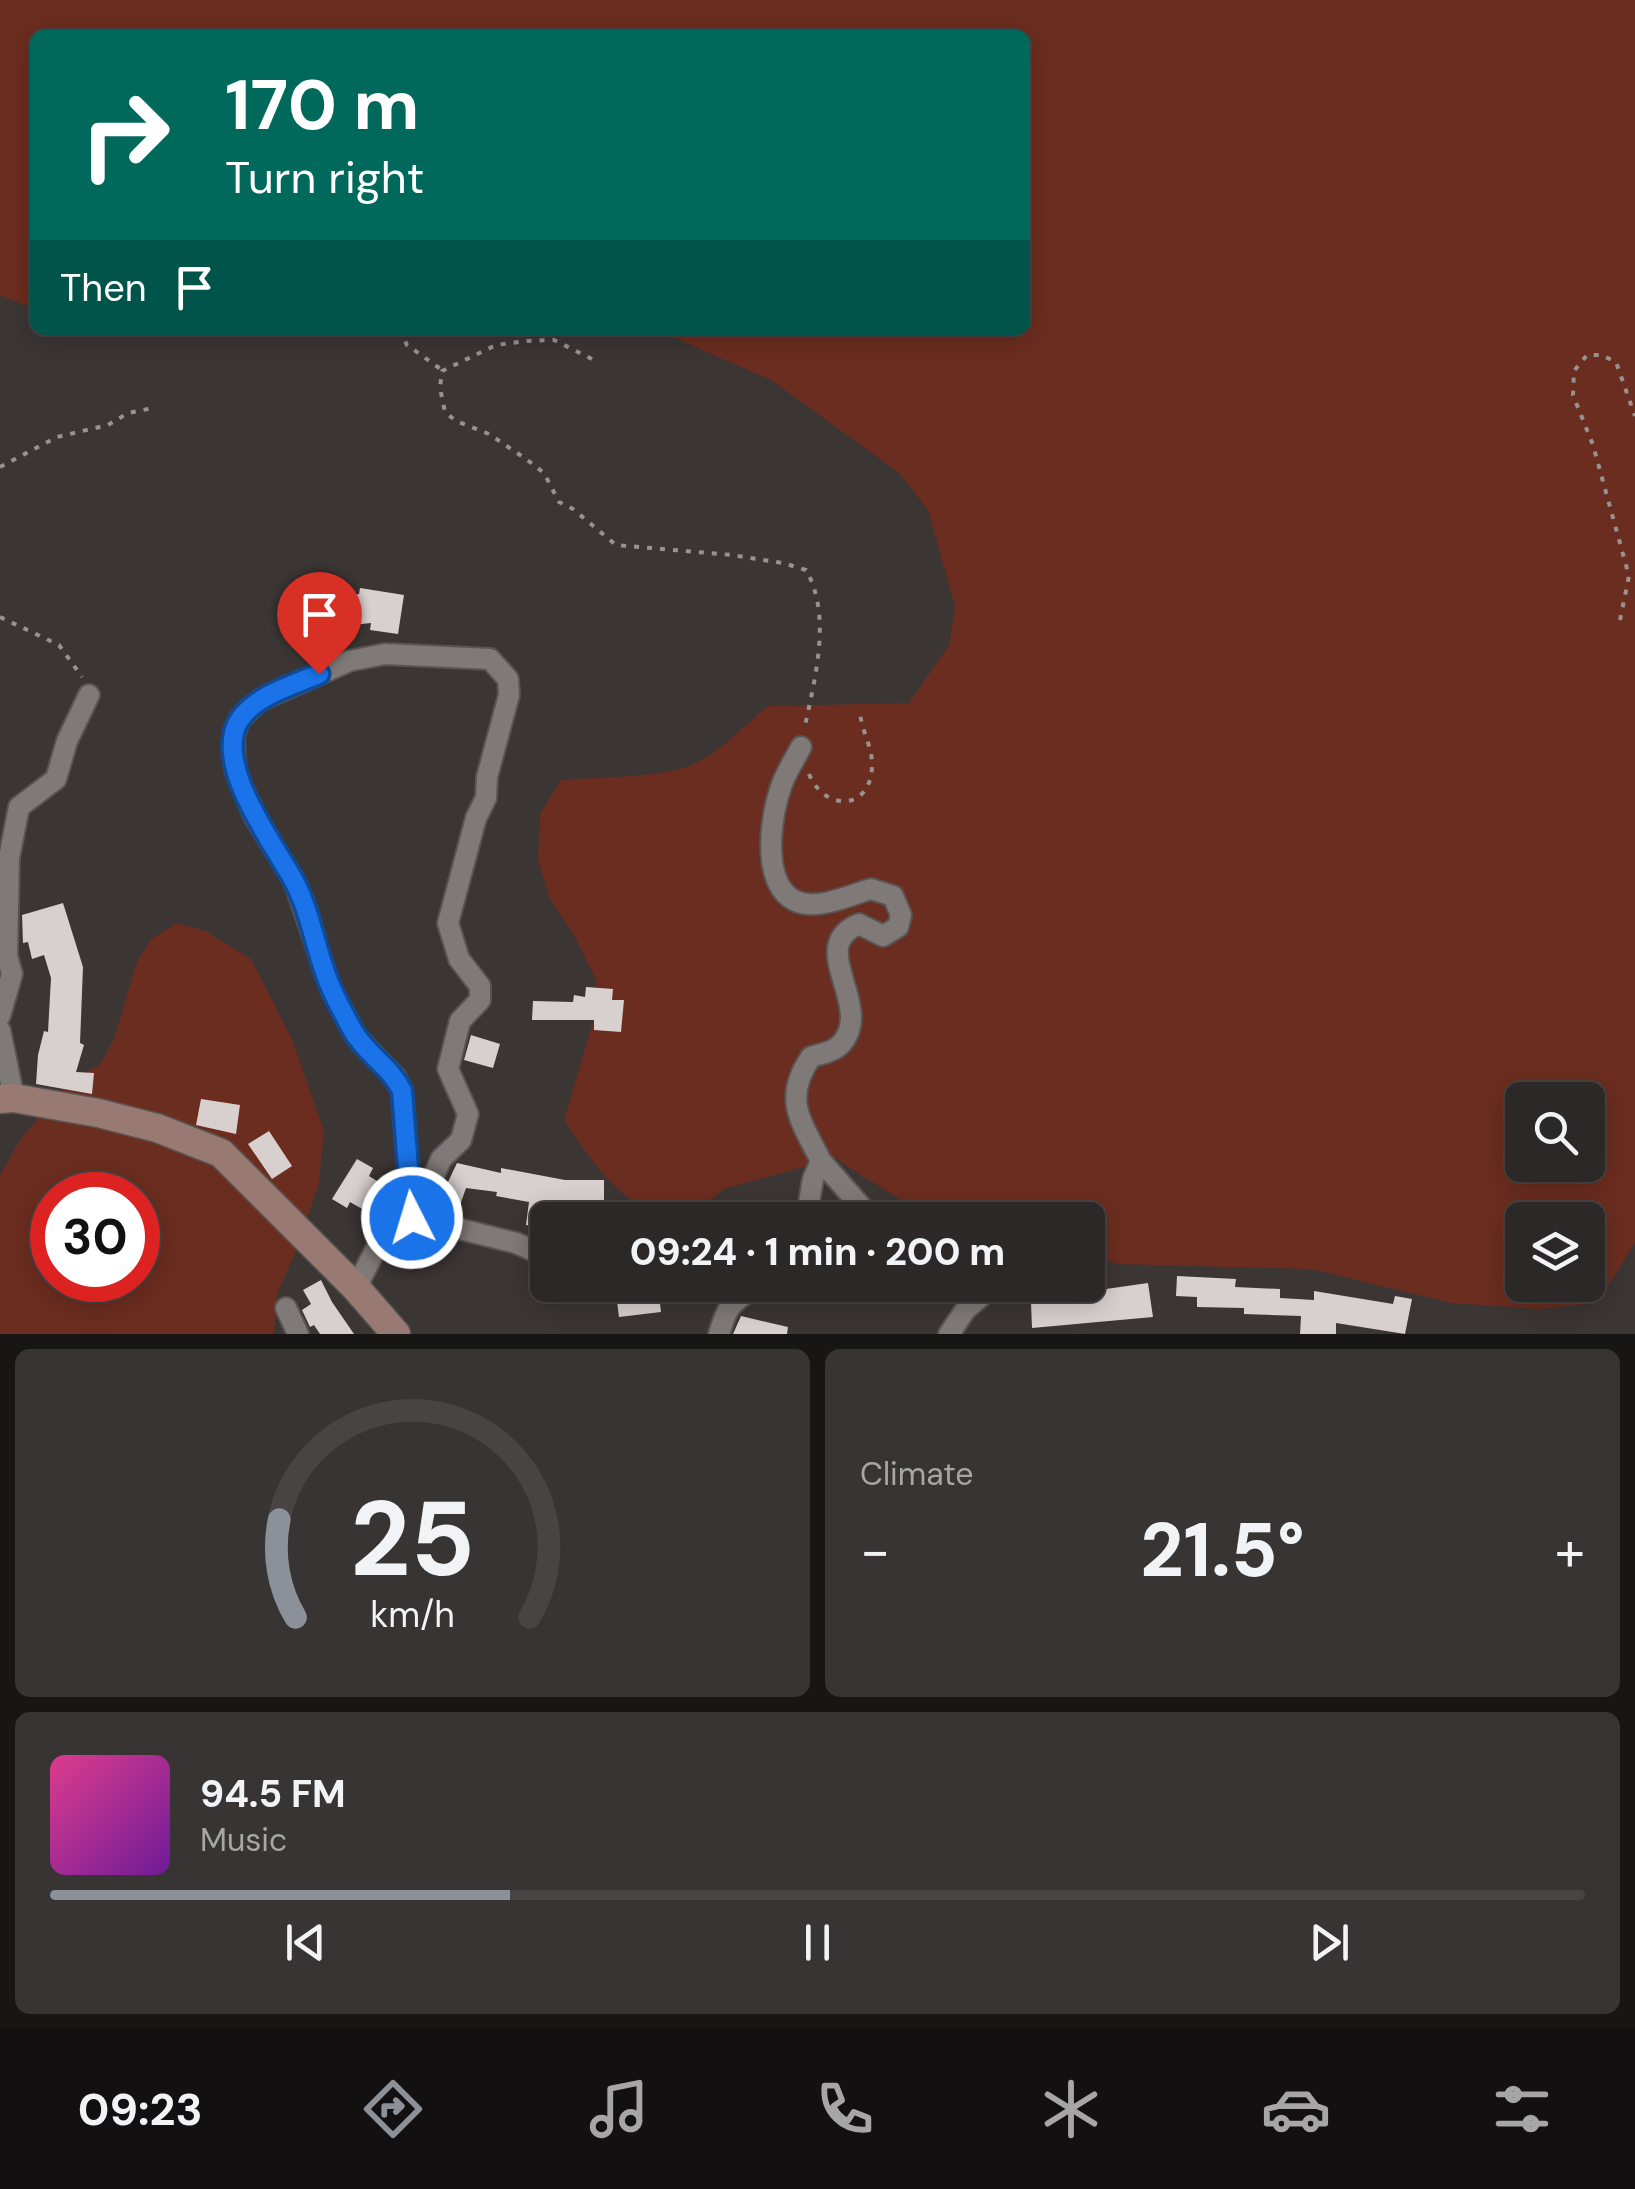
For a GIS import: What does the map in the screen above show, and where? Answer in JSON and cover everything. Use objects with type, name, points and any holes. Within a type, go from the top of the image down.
[{"type":"street","points":[[356,1288],[384,1233],[414,1218],[441,1159],[461,1140],[468,1114],[448,1069],[460,1021],[480,1000],[480,986],[459,959],[448,923],[476,818],[486,798],[487,777],[509,695],[508,679],[490,659],[385,654],[349,661],[259,700],[238,720],[235,769],[254,816],[294,881],[331,989],[356,1036],[396,1078],[402,1091],[414,1218]]},
{"type":"street","points":[[0,1016],[12,974],[7,956],[10,858],[19,806],[56,779],[67,740],[89,694]]},
{"type":"street","points":[[800,747],[780,789],[772,846],[777,886],[784,896],[796,902],[818,904],[879,891],[893,896],[901,915],[898,927],[883,936],[859,924],[842,935],[838,948],[840,974],[851,1002],[850,1030],[840,1046],[810,1056],[794,1098],[794,1108],[821,1161],[857,1202]]},
{"type":"street","points":[[0,1030],[7,1098],[157,1128],[220,1153],[356,1288],[396,1334]]},
{"type":"street","points":[[810,1202],[821,1161]]},
{"type":"street","points":[[414,1218],[530,1249]]},
{"type":"street","points":[[719,1334],[732,1302]]},
{"type":"street","points":[[949,1334],[974,1302]]},
{"type":"street","points":[[286,1308],[298,1334]]},
{"type":"path","points":[[402,335],[407,345],[442,371]]},
{"type":"path","points":[[442,371],[496,345],[528,341],[554,340],[592,359]]},
{"type":"path","points":[[1620,620],[1629,576],[1594,445],[1573,394],[1574,371],[1587,356],[1616,362],[1635,416]]},
{"type":"path","points":[[442,371],[440,388],[445,412],[489,434],[526,459],[544,473],[559,502],[574,509],[616,545],[732,554],[806,570],[818,607],[818,646],[800,747],[814,784],[822,796],[834,801],[862,795],[870,781],[872,753],[862,734],[860,712]]},
{"type":"path","points":[[0,467],[57,437],[108,425],[128,413],[153,408]]},
{"type":"path","points":[[0,617],[59,645],[84,679],[89,694]]},
{"type":"shaded area","points":[[0,0],[1635,0],[1635,1243],[1605,1290],[1605,1202],[1505,1202],[1505,1302],[1597,1303],[1539,1309],[1452,1303],[1311,1269],[1118,1264],[1105,1260],[1105,1202],[902,1202],[835,1158],[724,1189],[709,1202],[634,1202],[600,1171],[564,1120],[595,1015],[596,980],[550,899],[538,860],[540,814],[561,780],[681,769],[704,759],[768,706],[909,703],[949,645],[955,606],[928,510],[898,472],[771,380],[668,335],[1030,335],[1030,30],[30,30],[30,307],[0,295]]},
{"type":"shaded area","points":[[177,923],[206,931],[251,959],[292,1039],[324,1131],[319,1182],[299,1244],[277,1294],[274,1334],[0,1334],[0,1175],[20,1140],[65,1086],[100,1064],[114,1039],[136,964],[150,940]]},
{"type":"building","points":[[360,588],[404,595],[398,634],[370,630],[371,623],[325,628],[325,634],[291,637],[289,610],[311,608],[310,599],[359,594]]},
{"type":"building","points":[[63,903],[83,967],[80,1043],[84,1045],[76,1072],[94,1073],[92,1094],[36,1084],[38,1055],[44,1031],[48,1032],[51,978],[44,955],[32,959],[28,942],[23,943],[22,915]]},
{"type":"building","points":[[586,987],[613,989],[612,1000],[624,1000],[621,1032],[594,1030],[594,1020],[532,1020],[533,1001],[573,1002],[574,995],[585,997]]},
{"type":"building","points":[[471,1035],[500,1044],[493,1068],[464,1060]]},
{"type":"building","points":[[201,1099],[240,1105],[236,1134],[196,1125]]},
{"type":"building","points":[[269,1131],[292,1166],[272,1179],[248,1144]]},
{"type":"building","points":[[357,1159],[373,1168],[369,1176],[393,1191],[378,1218],[350,1202],[347,1208],[332,1199]]},
{"type":"building","points":[[457,1163],[501,1173],[501,1168],[565,1180],[604,1180],[604,1202],[530,1202],[530,1226],[526,1225],[529,1202],[496,1196],[497,1192],[466,1188],[457,1214],[436,1207]]},
{"type":"building","points":[[1177,1276],[1236,1279],[1235,1287],[1280,1289],[1280,1298],[1314,1300],[1314,1291],[1393,1304],[1395,1296],[1412,1299],[1405,1334],[1336,1323],[1336,1334],[1300,1334],[1301,1316],[1244,1314],[1244,1308],[1197,1307],[1197,1297],[1176,1296]]},
{"type":"building","points":[[321,1280],[354,1334],[320,1334],[314,1325],[310,1327],[302,1310],[311,1304],[303,1290]]},
{"type":"building","points":[[1148,1283],[1153,1317],[1032,1328],[1031,1303],[1105,1302],[1105,1289]]},
{"type":"building","points":[[617,1302],[660,1302],[661,1312],[619,1317]]},
{"type":"building","points":[[741,1316],[788,1327],[787,1334],[733,1334]]},
{"type":"route","points":[[319,674],[259,700],[238,720],[235,769],[254,816],[294,881],[331,989],[356,1036],[396,1078],[402,1091],[412,1218]]}]
